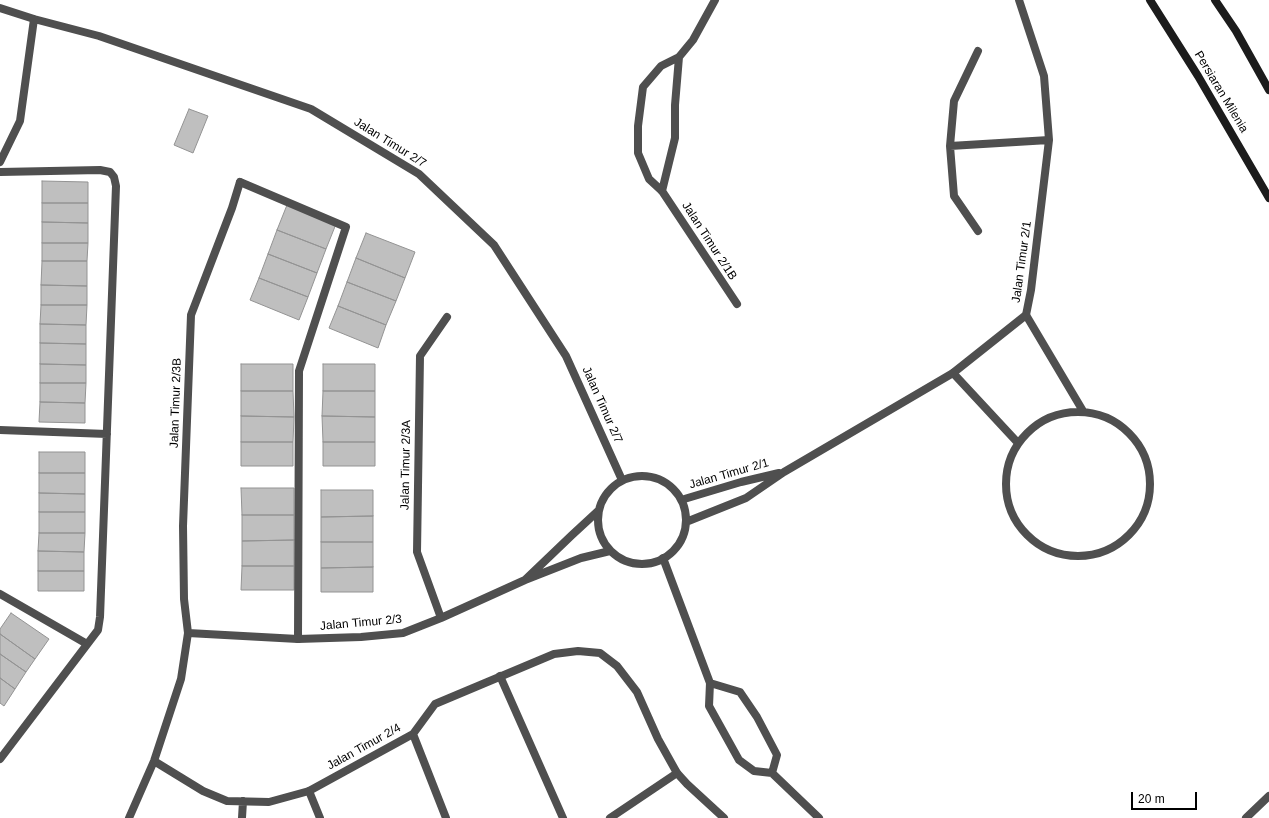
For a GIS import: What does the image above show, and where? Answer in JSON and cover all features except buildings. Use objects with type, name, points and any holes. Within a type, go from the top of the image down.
[{"type":"main road","name":"Persiaran Milenia","points":[[1150,0],[1198,76],[1269,198]]},
{"type":"main road","points":[[1215,0],[1236,31],[1269,90]]},
{"type":"street","name":"Jalan Timur 2/1B","points":[[715,0],[693,40],[679,57],[660,66],[643,87],[638,126],[638,153],[650,179],[662,191],[737,304]]},
{"type":"street","name":"Jalan Timur 2/1","points":[[686,522],[746,498],[784,472],[953,373],[1026,315],[1031,290],[1049,140],[1044,76],[1019,0]]},
{"type":"street","name":"Jalan Timur 2/7","points":[[0,8],[34,19],[99,36],[311,109],[419,174],[494,246],[566,356],[622,480]]},
{"type":"street","points":[[0,162],[20,121],[34,19]]},
{"type":"street","points":[[978,51],[954,101],[950,146],[954,196],[978,231]]},
{"type":"street","points":[[662,191],[675,138],[675,105],[679,57]]},
{"type":"street","points":[[950,146],[1049,140]]},
{"type":"street","points":[[0,172],[100,170],[110,172],[114,177],[116,194],[100,617],[98,630],[0,759]]},
{"type":"street","name":"Jalan Timur 2/3B","points":[[128,818],[154,761],[181,679],[188,633],[184,599],[183,526],[191,315],[232,208],[240,182],[346,227],[299,370],[298,639]]},
{"type":"street","points":[[1026,315],[1083,411]]},
{"type":"street","name":"Jalan Timur 2/3A","points":[[441,618],[417,552],[420,356],[447,317]]},
{"type":"street","points":[[953,373],[1018,443]]},
{"type":"street","points":[[1083,411],[1112,419],[1135,439],[1143,452],[1148,466],[1150,481],[1149,496],[1145,511],[1138,524],[1128,536],[1103,552],[1073,556],[1044,548],[1032,539],[1022,528],[1011,508],[1008,501],[1006,486],[1011,456],[1018,443],[1028,431],[1040,422],[1053,416],[1068,412],[1083,411]]},
{"type":"street","points":[[0,430],[107,434]]},
{"type":"street","name":"Jalan Timur 2/1","points":[[681,500],[741,482],[784,472]]},
{"type":"street","points":[[635,476],[649,476],[656,478],[673,489],[681,500],[685,511],[686,522],[682,536],[674,549],[663,558],[650,563],[635,564],[621,559],[610,550],[602,539],[598,526],[598,511],[603,499],[611,488],[622,480],[635,476]]},
{"type":"street","points":[[525,580],[598,511]]},
{"type":"street","name":"Jalan Timur 2/3","points":[[188,633],[298,639],[361,637],[403,633],[441,618],[525,580],[582,558],[610,550]]},
{"type":"street","points":[[663,558],[710,683],[709,706],[739,760],[754,771],[772,773],[819,818]]},
{"type":"street","points":[[0,594],[87,644]]},
{"type":"street","name":"Jalan Timur 2/4","points":[[154,761],[203,791],[227,801],[269,802],[310,791],[413,734],[435,704],[554,654],[578,650],[600,653],[617,666],[637,692],[658,739],[677,773],[724,818]]},
{"type":"street","points":[[500,676],[563,818]]},
{"type":"street","points":[[710,683],[740,692],[757,717],[776,755],[772,773]]},
{"type":"street","points":[[413,734],[446,818]]},
{"type":"street","points":[[610,818],[677,773]]},
{"type":"street","points":[[310,791],[320,818]]},
{"type":"street","points":[[1246,818],[1269,796]]},
{"type":"street","points":[[242,818],[243,801]]}]
